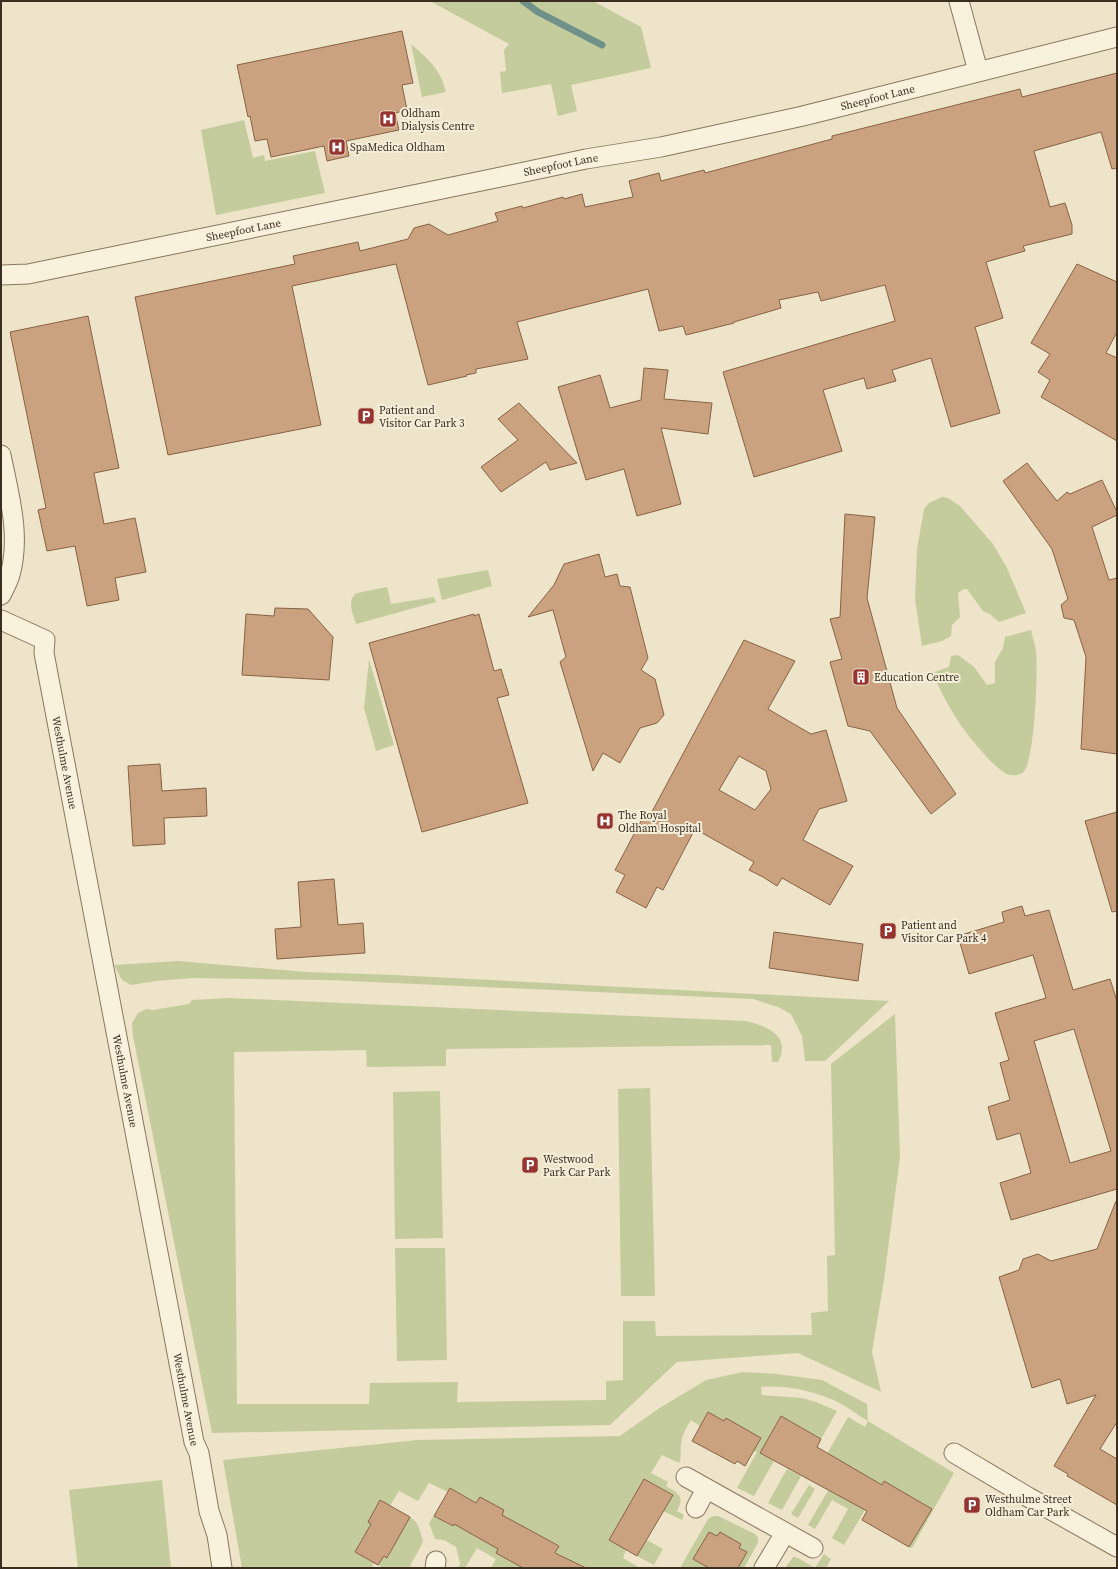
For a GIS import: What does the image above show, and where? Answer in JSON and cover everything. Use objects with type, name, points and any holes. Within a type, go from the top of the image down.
[{"type":"street","points":[[959,1],[978,71]]},
{"type":"street","name":"Sheepfoot Lane","points":[[1,275],[28,274],[586,159],[661,146],[803,116],[1117,37]]},
{"type":"street","points":[[1,455],[15,526],[10,576],[1,596]]},
{"type":"street","name":"Westhulme Avenue","points":[[1,620],[45,640],[44,653],[194,1442],[199,1453],[209,1511],[217,1535],[222,1568]]},
{"type":"street","points":[[954,1453],[1117,1547]]},
{"type":"street","points":[[686,1477],[813,1548]]},
{"type":"street","points":[[696,1508],[706,1489]]},
{"type":"street","points":[[764,1568],[785,1533]]},
{"type":"green space","points":[[430,1],[593,1],[641,27],[651,68],[571,85],[577,111],[558,116],[551,84],[502,93],[500,72],[506,71],[504,50],[509,44]]},
{"type":"green space","points":[[411,44],[437,70],[446,92],[422,97]]},
{"type":"green space","points":[[244,120],[253,158],[264,155],[265,161],[315,151],[325,193],[216,215],[201,130]]},
{"type":"green space","points":[[942,497],[948,498],[960,506],[993,544],[1007,568],[1026,613],[999,622],[991,615],[983,611],[967,589],[964,589],[958,593],[960,617],[952,625],[951,636],[942,641],[922,646],[915,599],[917,549],[924,509],[929,503]]},
{"type":"green space","points":[[488,570],[492,586],[442,600],[437,579]]},
{"type":"green space","points":[[387,587],[391,604],[434,597],[436,602],[356,624],[351,607],[354,596],[357,593]]},
{"type":"green space","points":[[1031,630],[1036,648],[1037,661],[1035,713],[1031,749],[1028,763],[1024,771],[1020,774],[1010,775],[1004,773],[982,752],[958,721],[932,673],[949,667],[951,656],[958,655],[974,667],[987,685],[995,683],[995,662],[1003,648],[1005,637]]},
{"type":"green space","points":[[369,659],[394,745],[376,751],[364,708]]},
{"type":"green space","points":[[178,961],[306,972],[394,975],[889,1001],[825,1061],[805,1061],[802,1036],[791,1014],[778,1007],[753,999],[328,980],[192,978],[131,985],[122,980],[114,965]]},
{"type":"green space","points":[[229,998],[746,1021],[769,1029],[780,1039],[782,1045],[782,1053],[778,1062],[772,1062],[771,1045],[446,1049],[446,1066],[367,1067],[366,1050],[234,1052],[237,1404],[369,1404],[370,1383],[458,1382],[457,1402],[606,1400],[606,1381],[623,1380],[623,1321],[655,1321],[656,1336],[812,1335],[811,1313],[828,1311],[827,1256],[835,1255],[831,1064],[895,1014],[900,1157],[884,1280],[872,1352],[881,1392],[798,1353],[677,1362],[610,1425],[212,1433],[133,1036],[132,1023],[138,1013],[146,1009],[153,1010],[189,1004],[192,1000]]},
{"type":"green space","points":[[650,1088],[655,1296],[621,1296],[618,1089]]},
{"type":"green space","points":[[440,1091],[443,1238],[395,1239],[393,1092]]},
{"type":"green space","points":[[395,1248],[445,1248],[447,1360],[397,1361]]},
{"type":"green space","points":[[743,1372],[777,1374],[822,1380],[867,1404],[868,1421],[836,1401],[814,1393],[796,1389],[761,1387],[762,1395],[802,1398],[837,1411],[821,1439],[781,1416],[760,1453],[774,1461],[754,1496],[737,1488],[757,1452],[754,1451],[761,1438],[726,1418],[724,1421],[708,1412],[700,1426],[691,1420],[682,1438],[679,1463],[662,1455],[651,1473],[668,1482],[666,1486],[679,1496],[680,1502],[677,1511],[684,1515],[682,1520],[663,1511],[673,1494],[644,1479],[636,1494],[626,1550],[623,1558],[640,1568],[550,1568],[559,1546],[537,1534],[523,1568],[491,1568],[496,1559],[477,1548],[465,1568],[459,1568],[460,1563],[456,1547],[444,1540],[435,1539],[429,1523],[436,1512],[441,1520],[452,1526],[453,1524],[462,1528],[501,1515],[504,1510],[480,1497],[477,1503],[450,1488],[448,1492],[429,1483],[418,1501],[399,1491],[390,1506],[380,1500],[368,1522],[371,1524],[355,1552],[374,1563],[371,1568],[242,1568],[223,1460],[418,1440],[620,1436],[658,1409],[706,1380]]},
{"type":"green space","points":[[848,1417],[865,1427],[868,1421],[954,1473],[912,1548],[909,1547],[931,1509],[884,1481],[867,1511],[865,1510],[844,1545],[832,1538],[848,1509],[832,1500],[815,1529],[808,1525],[829,1489],[863,1508],[877,1482],[827,1454]]},
{"type":"green space","points":[[787,1469],[801,1476],[782,1510],[768,1503]]},
{"type":"green space","points":[[162,1480],[171,1568],[78,1568],[69,1490]]},
{"type":"green space","points":[[809,1485],[815,1489],[798,1518],[791,1514]]},
{"type":"green space","points":[[713,1516],[718,1516],[755,1534],[758,1538],[758,1543],[744,1568],[738,1568],[747,1552],[739,1548],[741,1544],[720,1532],[717,1536],[709,1532],[693,1559],[709,1568],[680,1568],[708,1519]]},
{"type":"green space","points":[[410,1517],[417,1524],[423,1542],[409,1568],[384,1568],[378,1565],[384,1556],[388,1558],[394,1546],[390,1543]]},
{"type":"green space","points":[[647,1540],[663,1549],[654,1565],[637,1556]]},
{"type":"green space","points":[[824,1554],[831,1559],[826,1568],[815,1568]]},
{"type":"green space","points":[[793,1557],[798,1558],[815,1568],[785,1568]]},
{"type":"building","points":[[402,31],[413,83],[402,85],[407,110],[395,113],[399,130],[346,141],[349,156],[327,161],[324,146],[271,157],[267,139],[255,141],[250,116],[248,117],[237,65]]},
{"type":"building","points":[[1117,73],[1117,168],[1112,169],[1101,132],[1034,151],[1050,207],[1065,203],[1072,225],[1072,234],[1023,246],[1025,251],[986,262],[1003,318],[975,327],[1000,413],[951,427],[931,358],[892,370],[896,381],[867,389],[864,378],[823,390],[842,451],[754,477],[723,372],[895,321],[885,285],[821,301],[818,292],[779,300],[781,308],[734,323],[686,335],[683,326],[659,331],[648,289],[517,322],[528,359],[476,369],[476,373],[466,375],[467,376],[428,385],[396,264],[292,286],[321,425],[168,455],[135,297],[295,264],[293,256],[358,242],[360,251],[408,239],[414,228],[429,224],[448,235],[498,221],[495,213],[522,206],[523,208],[563,197],[564,199],[582,194],[585,207],[633,197],[629,181],[659,173],[661,181],[704,170],[705,173],[832,139],[832,136],[1020,89],[1022,97]]},
{"type":"building","points":[[1077,264],[1117,282],[1117,332],[1106,353],[1117,358],[1117,441],[1041,397],[1050,380],[1038,372],[1050,354],[1031,343]]},
{"type":"building","points":[[88,316],[119,468],[94,473],[104,524],[135,518],[146,572],[115,578],[119,600],[87,606],[75,546],[47,551],[38,510],[46,508],[10,332]]},
{"type":"building","points":[[644,368],[668,370],[664,399],[712,403],[708,434],[661,428],[681,504],[637,516],[624,469],[586,480],[558,387],[600,375],[610,408],[641,400]]},
{"type":"building","points":[[519,403],[577,463],[550,470],[546,462],[501,492],[481,467],[518,440],[498,419]]},
{"type":"building","points":[[1027,463],[1057,501],[1067,492],[1070,494],[1102,480],[1117,512],[1117,515],[1092,527],[1109,580],[1117,578],[1117,754],[1081,749],[1086,657],[1074,620],[1064,618],[1061,605],[1068,599],[1052,549],[1003,481]]},
{"type":"building","name":"Education Centre","points":[[845,514],[875,517],[867,598],[897,708],[956,794],[931,814],[870,731],[848,726],[830,662],[842,659],[830,619],[840,617]]},
{"type":"building","points":[[599,554],[605,577],[617,574],[620,586],[630,587],[648,658],[641,670],[655,679],[664,715],[657,723],[640,728],[620,763],[603,753],[593,771],[560,662],[566,657],[553,610],[528,617],[554,585],[564,564]]},
{"type":"building","points":[[275,608],[308,609],[333,637],[329,680],[242,675],[246,614],[274,616]]},
{"type":"building","points":[[474,614],[474,616],[479,614],[494,671],[501,669],[509,695],[497,698],[528,803],[422,832],[369,643]]},
{"type":"building","points":[[744,640],[795,661],[768,709],[811,734],[826,730],[847,801],[819,809],[803,840],[853,866],[830,905],[782,878],[777,886],[749,870],[754,862],[695,829],[663,890],[657,887],[646,908],[616,892],[625,875],[615,870],[642,819],[647,821]],"holes":[[[739,756],[766,771],[771,789],[755,810],[719,790]]]},
{"type":"building","points":[[160,764],[162,791],[206,788],[207,816],[164,818],[165,844],[133,846],[128,766]]},
{"type":"building","points":[[1117,812],[1117,911],[1112,912],[1085,821]]},
{"type":"building","points":[[334,879],[338,925],[363,923],[365,953],[277,959],[275,929],[301,927],[298,882]]},
{"type":"building","points":[[1022,906],[1025,916],[1049,910],[1073,990],[1110,979],[1117,1001],[1117,1189],[1011,1220],[1000,1183],[1031,1173],[1020,1133],[997,1140],[988,1107],[1010,1100],[1000,1063],[1009,1060],[995,1013],[1046,998],[1033,955],[969,974],[958,936],[1004,922],[1002,912]],"holes":[[[1074,1029],[1111,1151],[1070,1163],[1034,1041]]]},
{"type":"building","points":[[774,932],[863,944],[858,981],[769,968]]},
{"type":"building","points":[[1116,1201],[1117,1422],[1100,1449],[1117,1459],[1117,1505],[1067,1476],[1068,1474],[1054,1466],[1096,1395],[1067,1404],[1060,1379],[1032,1388],[999,1277],[1019,1270],[1023,1259],[1038,1254],[1051,1261],[1097,1249]]},
{"type":"building","points":[[708,1412],[724,1421],[726,1418],[761,1438],[745,1466],[737,1461],[735,1464],[692,1441]]},
{"type":"building","points":[[781,1416],[821,1439],[817,1447],[882,1485],[884,1481],[932,1509],[909,1547],[862,1520],[867,1511],[760,1453]]},
{"type":"building","points":[[644,1479],[673,1495],[637,1556],[609,1540]]},
{"type":"building","points":[[450,1488],[476,1503],[480,1497],[504,1510],[502,1515],[559,1546],[555,1553],[586,1568],[523,1568],[496,1553],[498,1549],[454,1524],[453,1526],[434,1516]]},
{"type":"building","points":[[380,1500],[410,1517],[387,1558],[384,1556],[378,1565],[355,1552],[371,1524],[368,1522]]},
{"type":"building","points":[[709,1532],[717,1536],[720,1532],[741,1544],[739,1548],[747,1552],[738,1568],[709,1568],[693,1559]]},
{"type":"waterway","points":[[523,1],[538,12],[602,45]]},
{"type":"place","name":"Oldham Dialysis Centre","points":[[388,119]]},
{"type":"place","name":"SpaMedica Oldham","points":[[337,147]]},
{"type":"place","name":"Patient and Visitor Car Park 3","points":[[366,416]]},
{"type":"place","name":"Education Centre","points":[[861,677]]},
{"type":"place","name":"The Royal Oldham Hospital","points":[[605,821]]},
{"type":"place","name":"Patient and Visitor Car Park 4","points":[[888,931]]},
{"type":"place","name":"Westwood Park Car Park","points":[[530,1165]]},
{"type":"place","name":"Westhulme Street Oldham Car Park","points":[[972,1505]]}]
